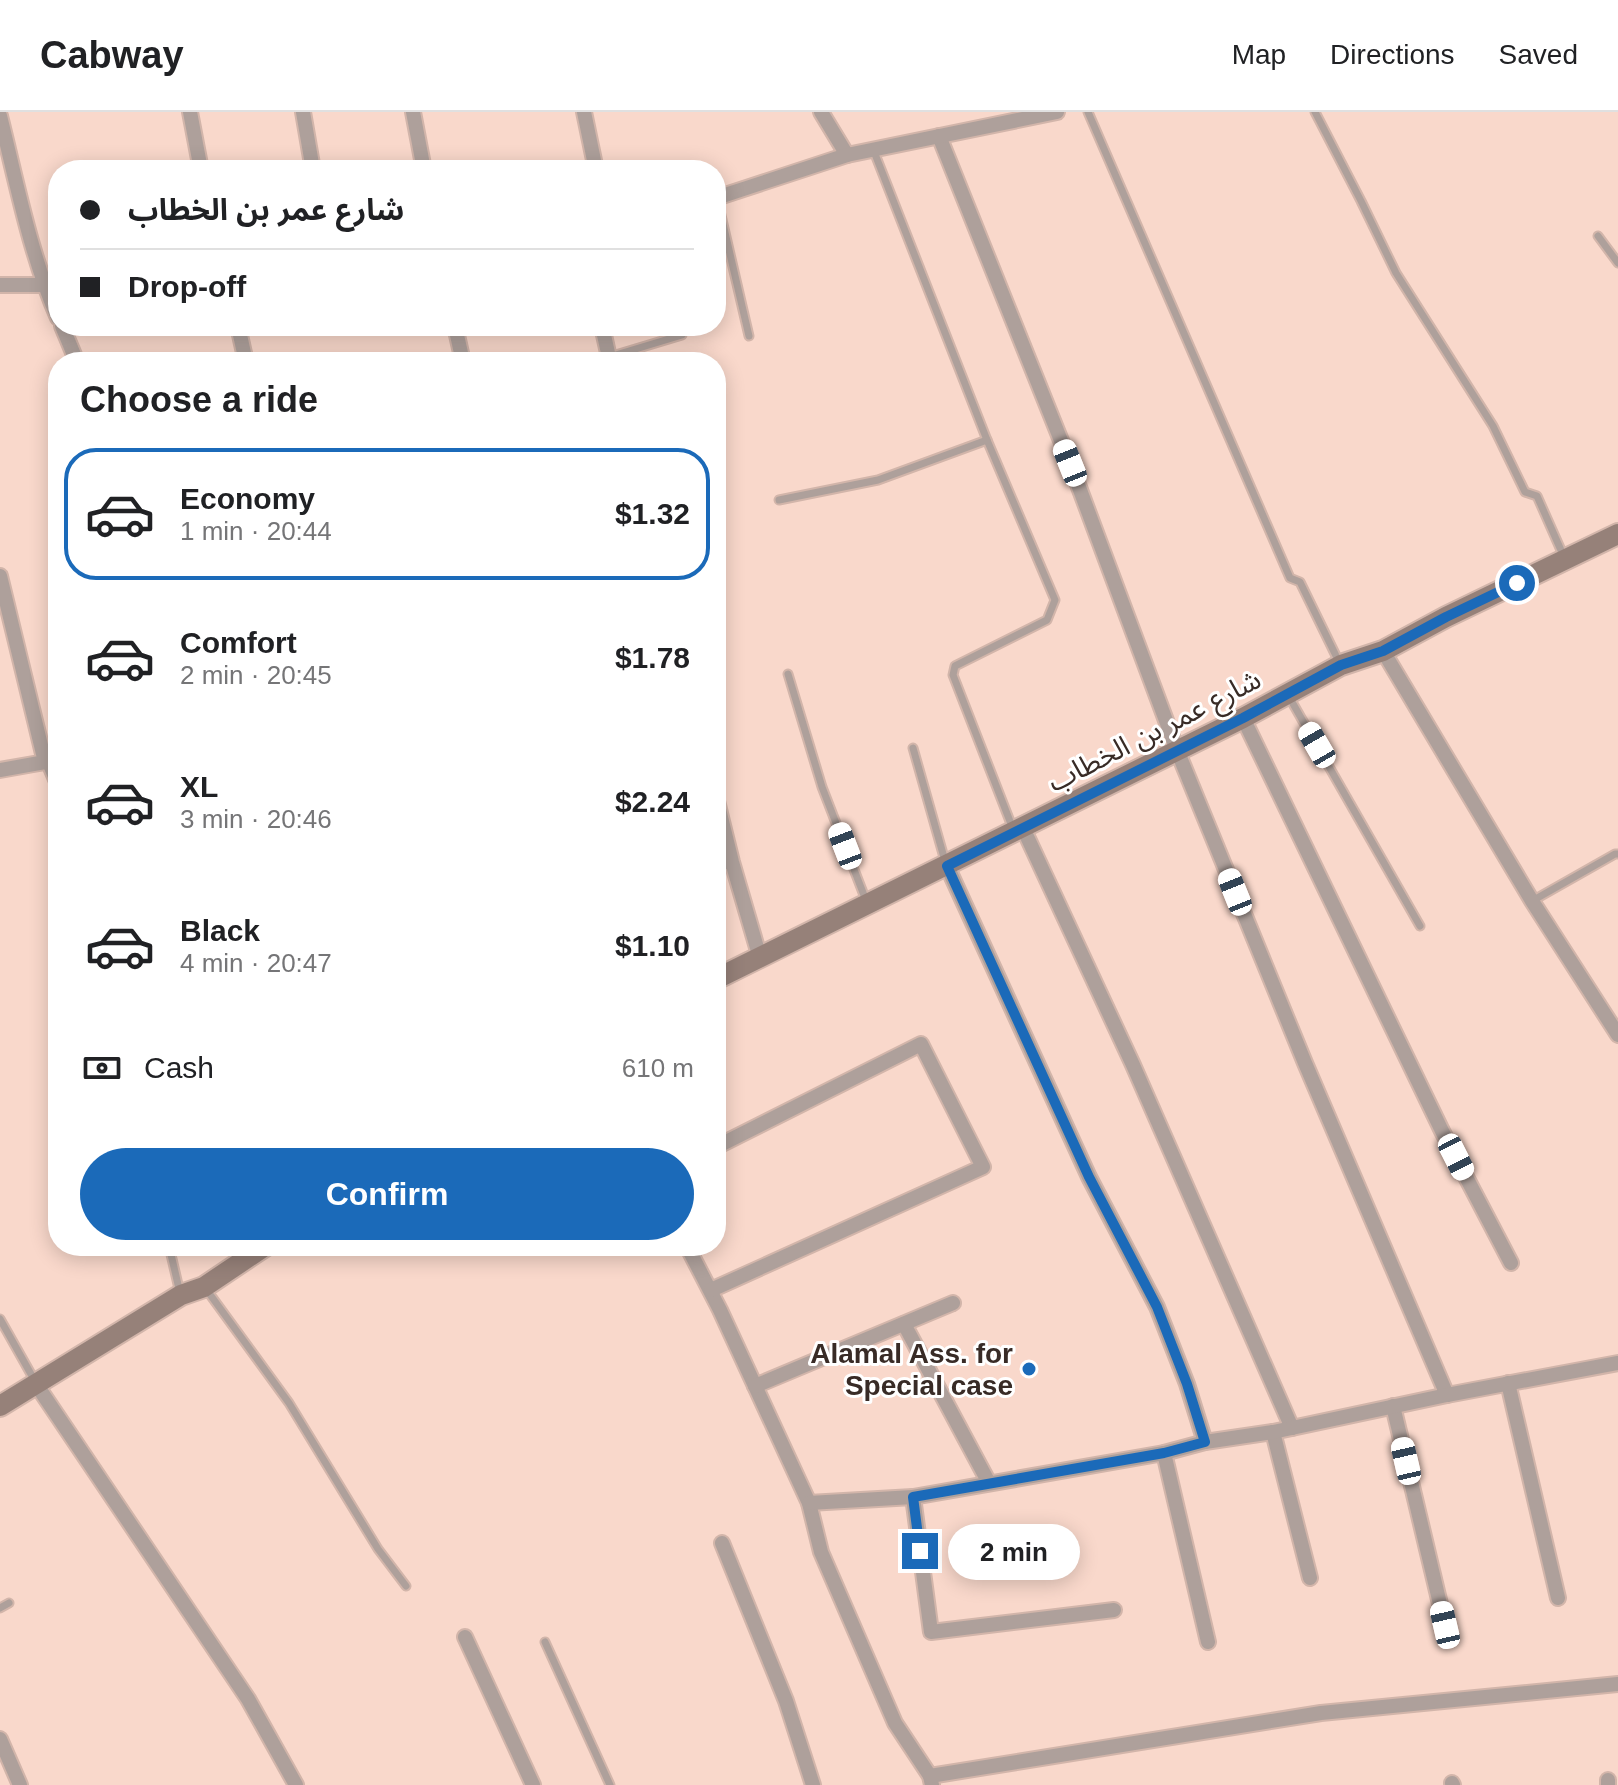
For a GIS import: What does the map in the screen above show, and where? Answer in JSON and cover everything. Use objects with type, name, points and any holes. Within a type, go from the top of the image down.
[{"type":"main road","name":"شارع عمر بن الخطاب","points":[[726,974],[1243,718],[1341,665],[1383,651],[1618,534]]},
{"type":"main road","points":[[0,1406],[181,1295],[204,1287],[250,1256]]},
{"type":"street","points":[[190,112],[199,160]]},
{"type":"street","points":[[303,112],[311,160]]},
{"type":"street","points":[[413,112],[422,160]]},
{"type":"street","points":[[584,112],[594,160]]},
{"type":"street","points":[[821,112],[847,155]]},
{"type":"street","points":[[726,195],[847,155],[1057,112]]},
{"type":"street","points":[[0,116],[14,176],[48,276]]},
{"type":"street","points":[[939,136],[1070,463],[1177,750],[1305,1063],[1447,1395]]},
{"type":"street","points":[[0,285],[48,285]]},
{"type":"street","points":[[0,576],[45,762],[0,770]]},
{"type":"street","points":[[1383,651],[1532,901],[1618,1035]]},
{"type":"street","points":[[1243,718],[1442,1131],[1511,1263]]},
{"type":"street","points":[[1019,830],[1133,1065],[1292,1428]]},
{"type":"street","points":[[726,838],[760,958]]},
{"type":"street","points":[[947,866],[1089,1177],[1157,1307],[1187,1384],[1205,1442]]},
{"type":"street","points":[[711,1290],[983,1167],[921,1044],[726,1142]]},
{"type":"street","points":[[692,1256],[809,1503],[821,1552],[895,1723],[931,1780],[1321,1713],[1618,1684]]},
{"type":"street","points":[[755,1386],[953,1303]]},
{"type":"street","points":[[904,1324],[989,1483]]},
{"type":"street","points":[[809,1503],[913,1497],[1164,1453],[1205,1442],[1273,1432],[1618,1363]]},
{"type":"street","points":[[1508,1383],[1558,1598]]},
{"type":"street","points":[[36,1384],[248,1699],[296,1785]]},
{"type":"street","points":[[1393,1406],[1445,1625]]},
{"type":"street","points":[[1273,1432],[1310,1578]]},
{"type":"street","points":[[1164,1453],[1208,1642]]},
{"type":"street","points":[[913,1497],[931,1632],[1114,1610]]},
{"type":"street","points":[[722,1543],[786,1701],[813,1785]]},
{"type":"street","points":[[465,1637],[533,1785]]},
{"type":"street","points":[[2,1748],[20,1785]]},
{"type":"lane","points":[[1088,112],[1290,578],[1300,582],[1341,665]]},
{"type":"lane","points":[[1315,112],[1396,273],[1493,426],[1525,492],[1537,496],[1565,559]]},
{"type":"lane","points":[[873,149],[987,440],[1055,600],[1047,620],[955,666],[953,675],[1019,830]]},
{"type":"lane","points":[[1598,236],[1618,263]]},
{"type":"lane","points":[[726,237],[749,336]]},
{"type":"lane","points":[[632,352],[679,336]]},
{"type":"lane","points":[[779,500],[878,480],[987,440]]},
{"type":"lane","points":[[788,674],[822,787],[867,905]]},
{"type":"lane","points":[[1287,693],[1420,926]]},
{"type":"lane","points":[[913,748],[947,866]]},
{"type":"lane","points":[[45,762],[48,769]]},
{"type":"lane","points":[[1532,901],[1618,854]]},
{"type":"lane","points":[[726,865],[732,862]]},
{"type":"lane","points":[[171,1256],[181,1295]]},
{"type":"lane","points":[[204,1287],[289,1403],[378,1549],[406,1586]]},
{"type":"lane","points":[[0,1319],[36,1384]]},
{"type":"lane","points":[[0,1608],[9,1603]]},
{"type":"lane","points":[[545,1642],[610,1785]]},
{"type":"place","name":"Alamal Ass. for Special case","points":[[1029,1369]]},
{"type":"route","points":[[920,1551],[913,1497],[1164,1453],[1205,1442],[1187,1384],[1157,1307],[1089,1177],[947,866],[1243,718],[1341,665],[1383,651],[1517,583]]}]
